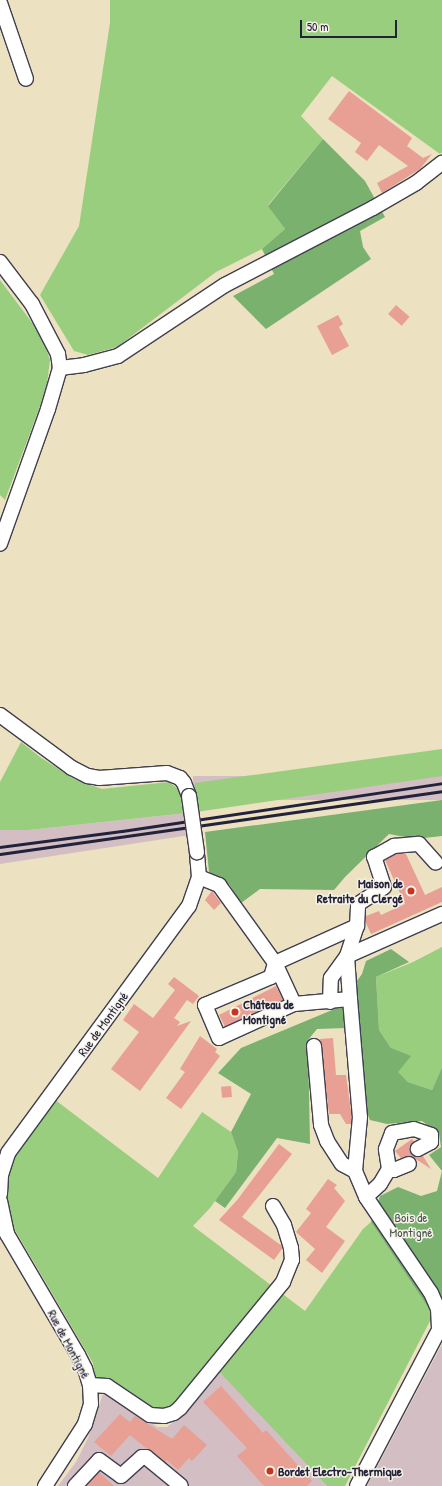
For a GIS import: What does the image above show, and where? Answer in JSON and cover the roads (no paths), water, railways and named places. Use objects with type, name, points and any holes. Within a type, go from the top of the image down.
[{"type":"street","points":[[0,3],[26,79]]},
{"type":"street","points":[[60,368],[84,365],[118,356],[225,285],[373,208],[416,182],[442,163]]},
{"type":"street","points":[[0,262],[32,304],[58,354],[60,368],[48,410],[4,517],[0,544]]},
{"type":"street","name":"Rue de Montigné","points":[[0,715],[72,768],[88,776],[99,778],[167,773],[180,778],[190,796],[199,877],[189,906],[8,1153],[1,1175],[0,1194]]},
{"type":"street","points":[[330,1002],[331,978],[347,956],[357,926],[358,904],[384,887],[374,857],[394,846],[419,844],[436,863]]},
{"type":"street","points":[[199,877],[219,884],[275,963],[294,1004]]},
{"type":"street","points":[[347,956],[442,914]]},
{"type":"street","points":[[350,1000],[294,1004],[219,1038],[205,1005],[271,977],[275,963],[357,926]]},
{"type":"street","points":[[347,956],[360,1117],[355,1171],[366,1197],[431,1293],[438,1308],[441,1326],[357,1486]]},
{"type":"street","points":[[314,1046],[321,1125],[327,1141],[342,1164],[355,1171]]},
{"type":"street","points":[[366,1197],[380,1184],[389,1169],[386,1149],[392,1133],[414,1129],[431,1135],[432,1142],[418,1149]]},
{"type":"street","points":[[389,1169],[394,1170],[408,1164]]},
{"type":"street","name":"Rue de Montigné","points":[[0,1201],[8,1234],[78,1355],[85,1369],[90,1385],[91,1404],[86,1424],[45,1486]]},
{"type":"street","points":[[90,1385],[107,1386],[150,1415],[164,1416],[180,1408],[283,1282],[292,1260],[291,1248],[284,1224],[273,1206]]},
{"type":"street","points":[[75,1486],[99,1460],[121,1476],[142,1457],[146,1457],[181,1486]]},
{"type":"railway","points":[[0,847],[122,831],[442,783]]},
{"type":"railway","points":[[0,854],[442,791]]},
{"type":"place","name":"Maison de Retraite du Clergé","points":[[411,891]]},
{"type":"place","name":"Château de Montigné","points":[[235,1012]]},
{"type":"place","name":"Bordet Electro-Thermique","points":[[270,1471]]},
{"type":"park label","name":"Bois de Montigné","points":[[411,1226]]}]
